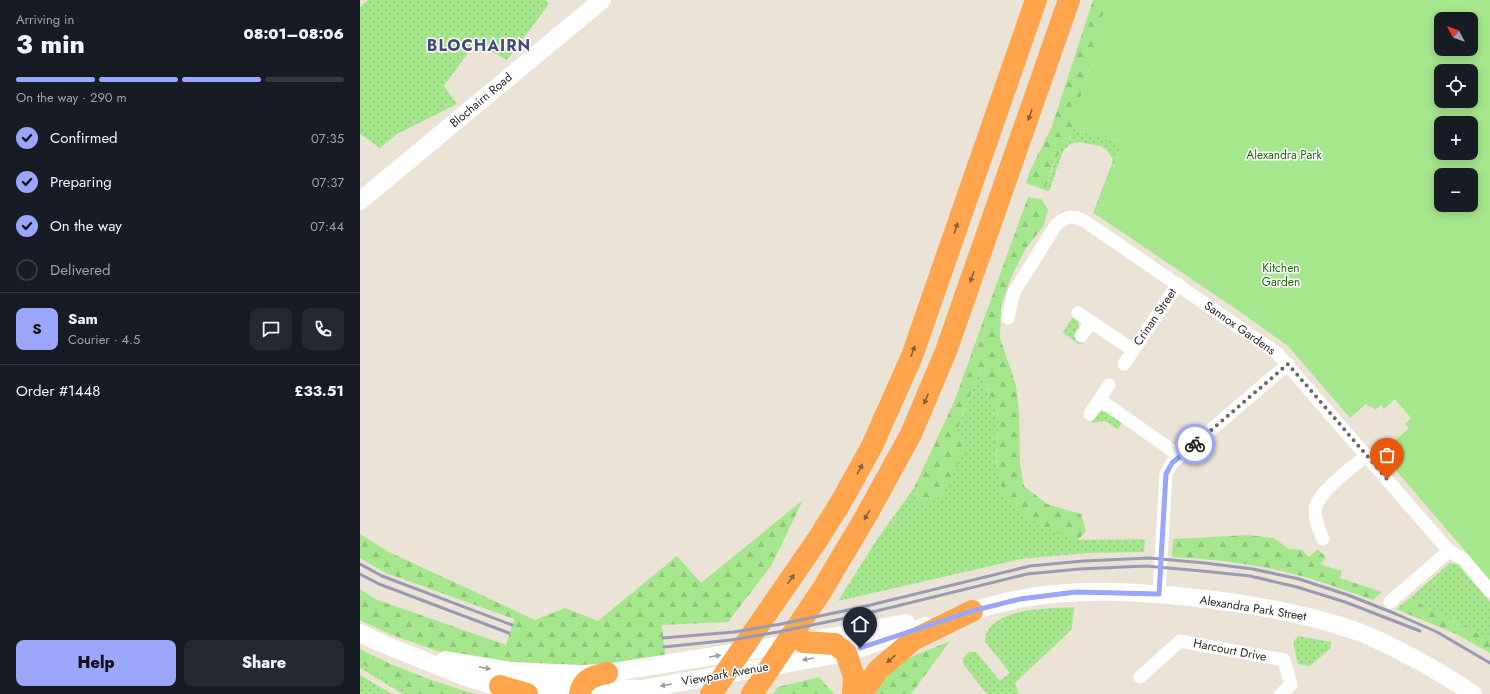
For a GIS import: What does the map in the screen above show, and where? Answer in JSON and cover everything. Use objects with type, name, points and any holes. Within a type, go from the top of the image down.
[{"type":"highway","points":[[711,694],[818,539],[841,502],[872,446],[893,402],[912,356],[1036,0]]},
{"type":"highway","points":[[752,694],[822,590],[866,516],[911,434],[946,352],[1069,0]]},
{"type":"highway","points":[[1043,78],[1075,0]]},
{"type":"highway","points":[[861,694],[878,670],[913,640],[972,611]]},
{"type":"highway","points":[[803,642],[836,644],[846,653],[854,677],[853,694]]},
{"type":"highway","points":[[581,691],[585,682],[591,678],[607,673]]},
{"type":"highway","points":[[500,686],[527,694]]},
{"type":"street","name":"Blochairn Road","points":[[360,201],[602,0]]},
{"type":"street","name":"Sannox Gardens","points":[[1008,318],[1014,292],[1056,225],[1063,219],[1071,217],[1078,218],[1178,284],[1277,353],[1449,550],[1463,559],[1490,591]]},
{"type":"street","name":"Crinan Street","points":[[1124,364],[1132,350],[1178,284]]},
{"type":"street","name":"Crinan Street","points":[[1078,313],[1132,350]]},
{"type":"street","points":[[1081,336],[1091,322]]},
{"type":"street","points":[[1159,594],[1166,474],[1172,463],[1288,364]]},
{"type":"street","points":[[1090,414],[1109,386]]},
{"type":"street","points":[[1100,400],[1166,446],[1179,458]]},
{"type":"street","points":[[1323,539],[1317,527],[1315,511],[1317,502],[1324,492],[1367,455]]},
{"type":"street","points":[[1390,602],[1449,550]]},
{"type":"street","name":"Viewpark Avenue","points":[[405,653],[510,671],[580,674],[607,673],[803,642],[972,611],[1020,599],[1076,592],[1159,594]]},
{"type":"street","name":"Alexandra Park Street","points":[[1159,594],[1274,609],[1307,616],[1357,631],[1414,657],[1473,694]]},
{"type":"street","name":"Viewpark Avenue","points":[[360,633],[463,676],[500,686],[581,691],[642,689],[846,653],[972,611]]},
{"type":"street","name":"Harcourt Drive","points":[[1140,677],[1180,640],[1284,660],[1291,685],[1281,694]]},
{"type":"green space","points":[[368,0],[545,0],[549,4],[507,60],[475,43],[444,86],[457,104],[397,134],[380,148],[360,134],[360,7]]},
{"type":"green space","points":[[1093,0],[1107,0],[1069,140],[1057,156],[1045,190],[1026,183],[1029,173],[1052,126]]},
{"type":"green space","name":"Alexandra Park","points":[[1107,0],[1490,0],[1490,580],[1381,453],[1409,428],[1405,424],[1411,418],[1395,399],[1384,409],[1381,405],[1375,410],[1366,404],[1350,418],[1288,346],[1239,311],[1095,214],[1123,143],[1072,129]]},
{"type":"green space","points":[[1072,129],[1123,143],[1095,214],[1093,213],[1112,164],[1112,158],[1106,149],[1100,146],[1079,142],[1070,144],[1063,151],[1049,191],[1045,190],[1059,150],[1063,144],[1069,140]]},
{"type":"green space","points":[[1028,197],[1041,199],[1048,210],[1043,227],[1026,248],[1011,277],[1001,306],[1000,338],[1016,385],[1019,412],[1020,464],[1024,486],[1047,504],[1081,514],[1086,531],[1078,540],[1049,530],[1021,515],[1002,492],[996,457],[999,418],[980,370],[957,430],[967,448],[940,498],[919,504],[914,488],[954,402]]},
{"type":"green space","points":[[1073,317],[1078,321],[1079,330],[1084,340],[1082,344],[1079,344],[1063,332]]},
{"type":"green space","points":[[980,370],[999,418],[996,457],[1002,492],[1078,540],[1145,539],[1144,552],[1087,553],[1021,559],[838,601],[878,538],[914,488],[919,504],[957,430]]},
{"type":"green space","points":[[1102,411],[1107,412],[1122,423],[1118,429],[1105,421],[1091,423],[1097,414]]},
{"type":"green space","points":[[803,500],[771,566],[728,622],[662,625],[664,647],[667,658],[585,669],[460,659],[389,634],[360,620],[360,589],[375,599],[506,645],[514,619],[386,573],[360,558],[360,534],[389,552],[535,620],[565,608],[598,621],[677,556],[701,583]]},
{"type":"green space","points":[[1248,535],[1274,538],[1289,549],[1302,550],[1309,557],[1318,549],[1326,558],[1320,564],[1342,571],[1340,578],[1382,592],[1373,600],[1279,570],[1234,562],[1172,557],[1173,539]]},
{"type":"green space","points":[[1450,563],[1458,564],[1490,602],[1490,640],[1410,598]]},
{"type":"green space","points":[[1410,598],[1490,640],[1490,653],[1456,634],[1396,609]]},
{"type":"green space","points":[[1074,607],[1072,629],[1015,683],[1019,694],[987,694],[963,664],[963,658],[969,652],[976,652],[1000,681],[1010,673],[986,643],[985,637],[989,629],[996,622],[1028,610]]},
{"type":"green space","points":[[1298,636],[1331,642],[1331,648],[1310,666],[1298,664],[1293,642]]},
{"type":"green space","points":[[950,641],[911,694],[872,694],[899,662]]},
{"type":"green space","points":[[360,649],[417,674],[476,694],[413,694],[360,663]]},
{"type":"green space","points":[[360,663],[413,694],[403,694],[360,668]]},
{"type":"green space","points":[[360,675],[392,694],[360,694]]},
{"type":"green space","points":[[819,677],[834,694],[773,694],[778,687]]},
{"type":"railway","points":[[663,638],[734,632],[781,624],[858,608],[1030,566],[1083,561],[1149,558],[1253,569],[1299,579],[1348,595],[1437,632],[1490,663]]},
{"type":"railway","points":[[360,564],[382,576],[512,625]]},
{"type":"railway","points":[[664,647],[731,640],[778,632],[856,616],[1027,574],[1080,569],[1146,566],[1250,576],[1297,587],[1345,602],[1420,631]]},
{"type":"railway","points":[[360,574],[379,584],[509,633]]},
{"type":"way so far","points":[[1195,444],[1288,364],[1387,479]]},
{"type":"district","name":"BLOCHAIRN","points":[[479,45]]},
{"type":"route","points":[[860,648],[994,604],[1020,599],[1076,592],[1159,594],[1166,474],[1172,463],[1195,444]]},
{"type":"park label","name":"Kitchen Garden","points":[[1281,275]]}]
